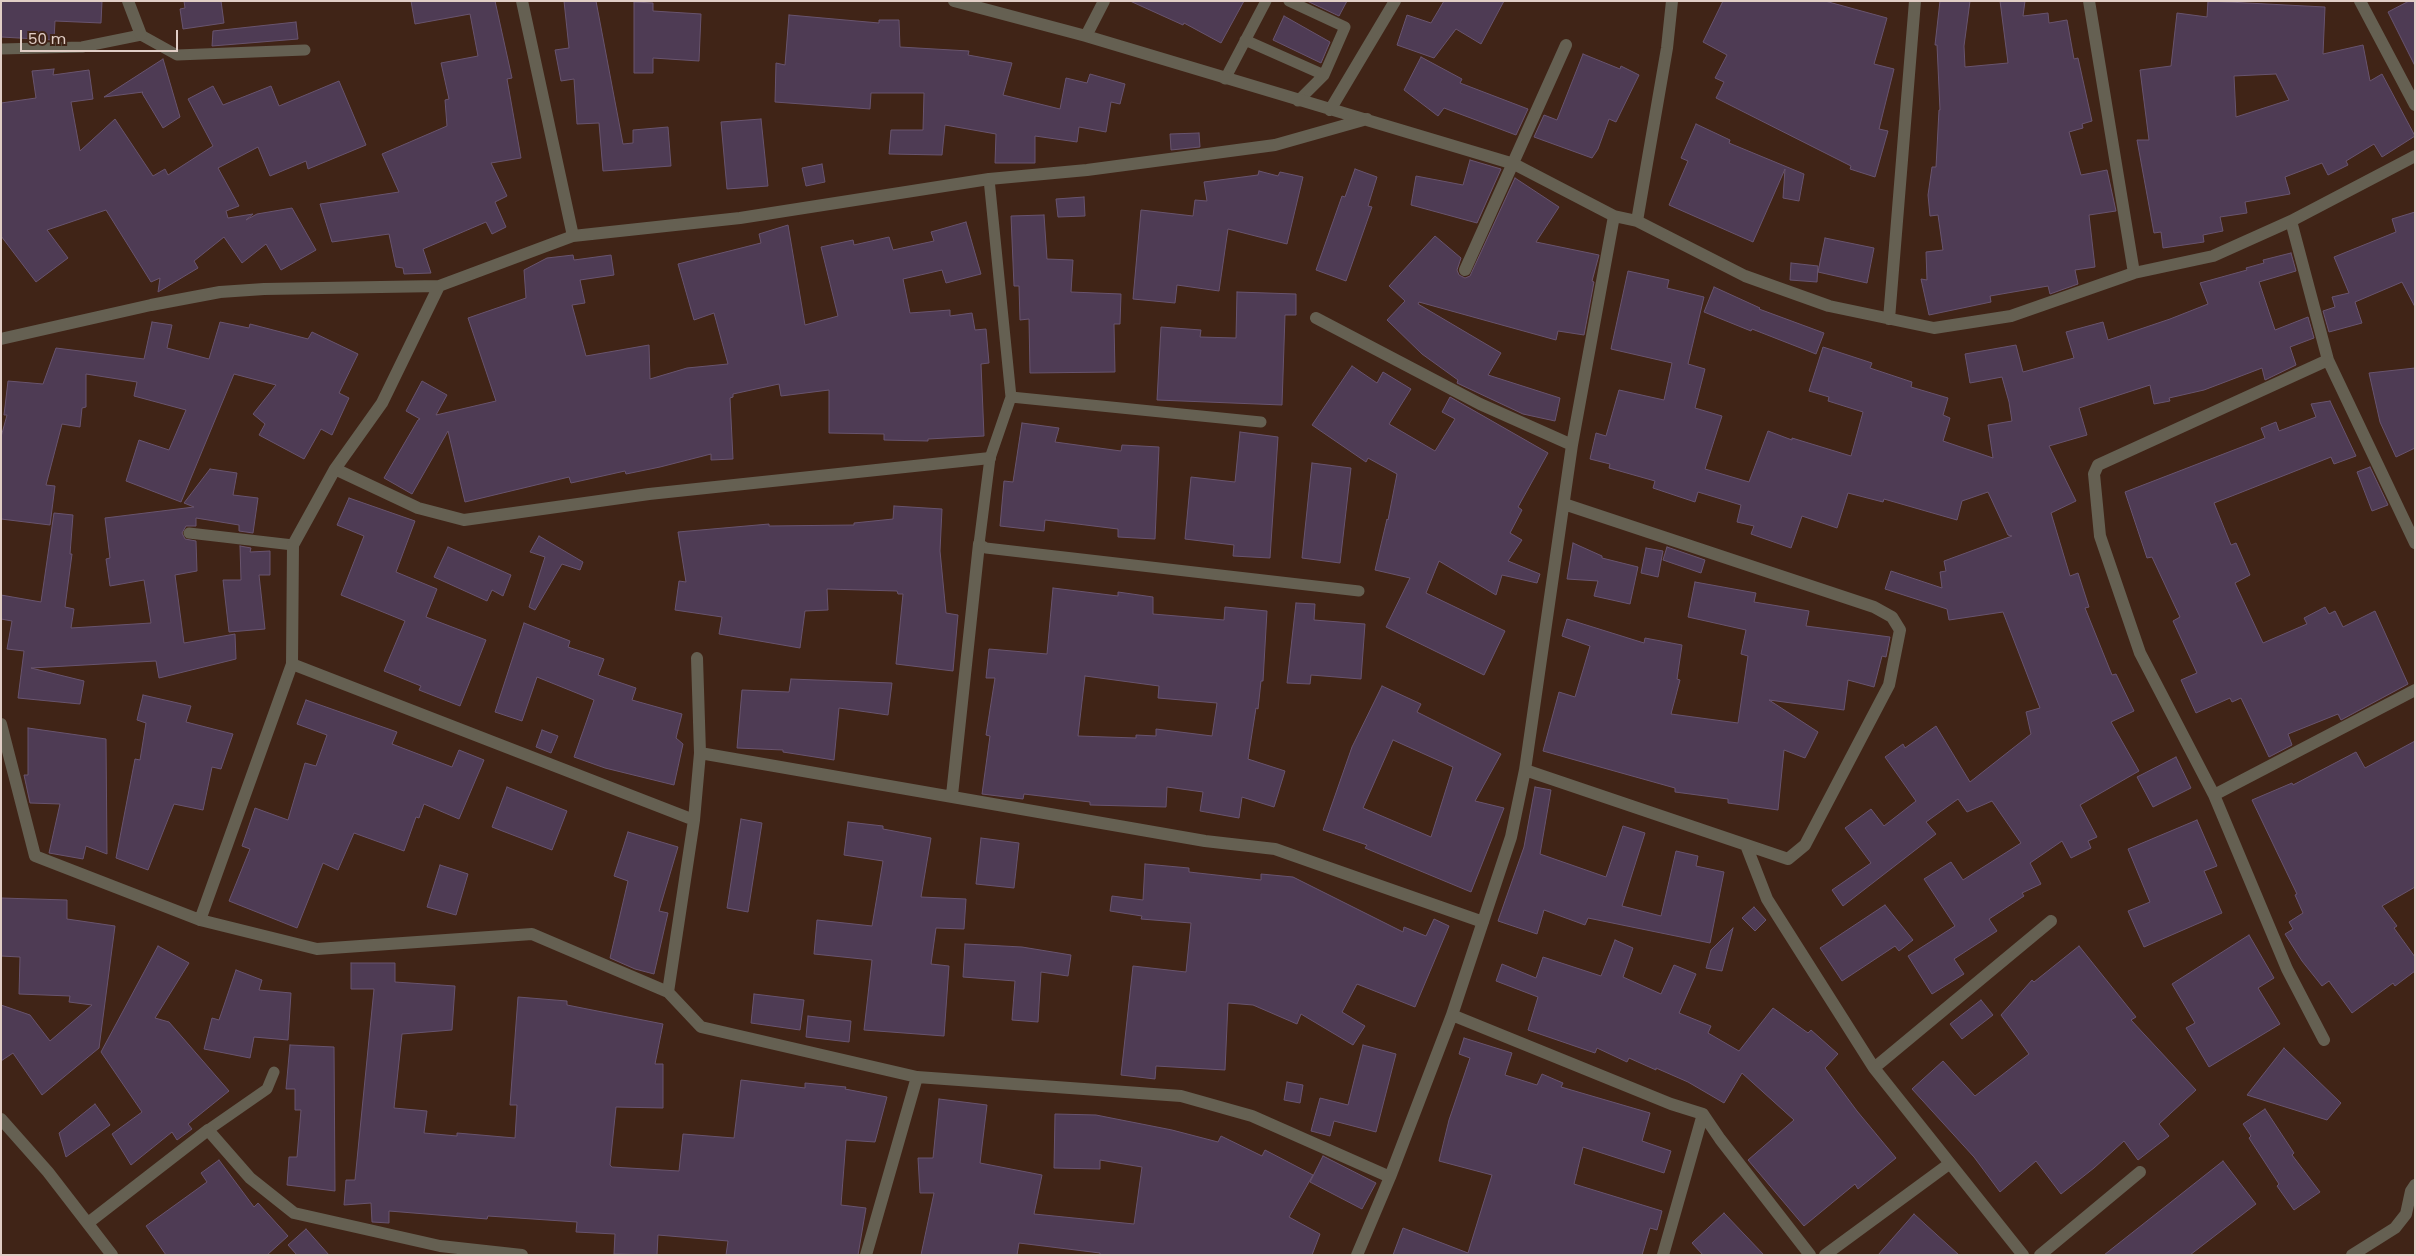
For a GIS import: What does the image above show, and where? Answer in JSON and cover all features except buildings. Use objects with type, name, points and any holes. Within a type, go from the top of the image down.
[{"type":"street","points":[[128,1],[141,35]]},
{"type":"street","points":[[522,1],[573,236]]},
{"type":"street","points":[[954,1],[1086,36],[1298,101],[1367,118],[1514,164],[1614,216],[1637,221],[1745,276],[1829,306],[1934,328],[2011,316],[2134,273],[2213,256],[2291,221],[2415,156]]},
{"type":"street","points":[[1086,36],[1104,1]]},
{"type":"street","points":[[1330,110],[1395,1]]},
{"type":"street","points":[[1637,221],[1667,48],[1672,1]]},
{"type":"street","points":[[1888,319],[1915,1]]},
{"type":"street","points":[[2089,1],[2134,273]]},
{"type":"street","points":[[2360,1],[2415,105]]},
{"type":"street","points":[[1465,270],[1566,46]]},
{"type":"street","points":[[1,340],[151,305],[220,292],[264,289],[439,286],[573,236],[740,218],[989,179],[1087,170],[1275,145],[1367,118]]},
{"type":"street","points":[[1357,1255],[1390,1177],[1452,1016],[1511,837],[1525,770],[1572,445],[1614,216]]},
{"type":"street","points":[[2291,221],[2328,360],[2415,543]]},
{"type":"street","points":[[200,920],[292,664],[293,545],[335,469],[382,403],[439,286]]},
{"type":"street","points":[[1316,318],[1480,404],[1572,445]]},
{"type":"street","points":[[2324,1040],[2287,969],[2214,795],[2140,653],[2100,536],[2094,474],[2098,465],[2328,360]]},
{"type":"street","points":[[335,469],[418,508],[464,520],[649,494],[990,458]]},
{"type":"street","points":[[1525,770],[1788,859],[1805,845],[1888,685],[1900,630],[1892,617],[1874,607],[1564,504]]},
{"type":"street","points":[[952,795],[979,544]]},
{"type":"street","points":[[668,992],[694,820],[700,753],[697,658]]},
{"type":"street","points":[[292,664],[694,820]]},
{"type":"street","points":[[2214,795],[2415,690]]},
{"type":"street","points":[[1,724],[34,856],[200,920],[317,949],[532,934],[668,992],[701,1027],[917,1077],[1181,1096],[1252,1116],[1390,1177]]},
{"type":"street","points":[[700,753],[952,795],[1205,841],[1275,849],[1483,922]]},
{"type":"street","points":[[1746,845],[1767,899],[1874,1068],[1949,1164],[2024,1255]]},
{"type":"street","points":[[1874,1068],[2051,921]]},
{"type":"street","points":[[1452,1016],[1671,1104],[1703,1114],[1720,1139],[1810,1255]]},
{"type":"street","points":[[866,1255],[917,1077]]},
{"type":"street","points":[[1663,1255],[1703,1114]]},
{"type":"street","points":[[1,1119],[48,1172],[112,1255]]},
{"type":"street","points":[[88,1223],[208,1130],[250,1178],[294,1213],[436,1250],[522,1255]]},
{"type":"street","points":[[1825,1255],[1949,1164]]},
{"type":"street","points":[[2040,1255],[2140,1172]]},
{"type":"street","points":[[2352,1255],[2394,1228],[2406,1214],[2411,1191],[2415,1185]]},
{"type":"lane","points":[[1224,79],[1266,1]]},
{"type":"lane","points":[[1289,1],[1345,27],[1324,75],[1298,101]]},
{"type":"lane","points":[[1,49],[82,47],[141,35],[177,55],[305,50]]},
{"type":"lane","points":[[1245,40],[1324,75]]},
{"type":"lane","points":[[989,179],[1010,397],[990,458],[979,544],[986,548],[1359,591]]},
{"type":"lane","points":[[1010,397],[1261,422]]},
{"type":"lane","points":[[188,533],[293,545]]},
{"type":"lane","points":[[208,1130],[267,1089],[274,1072]]}]
